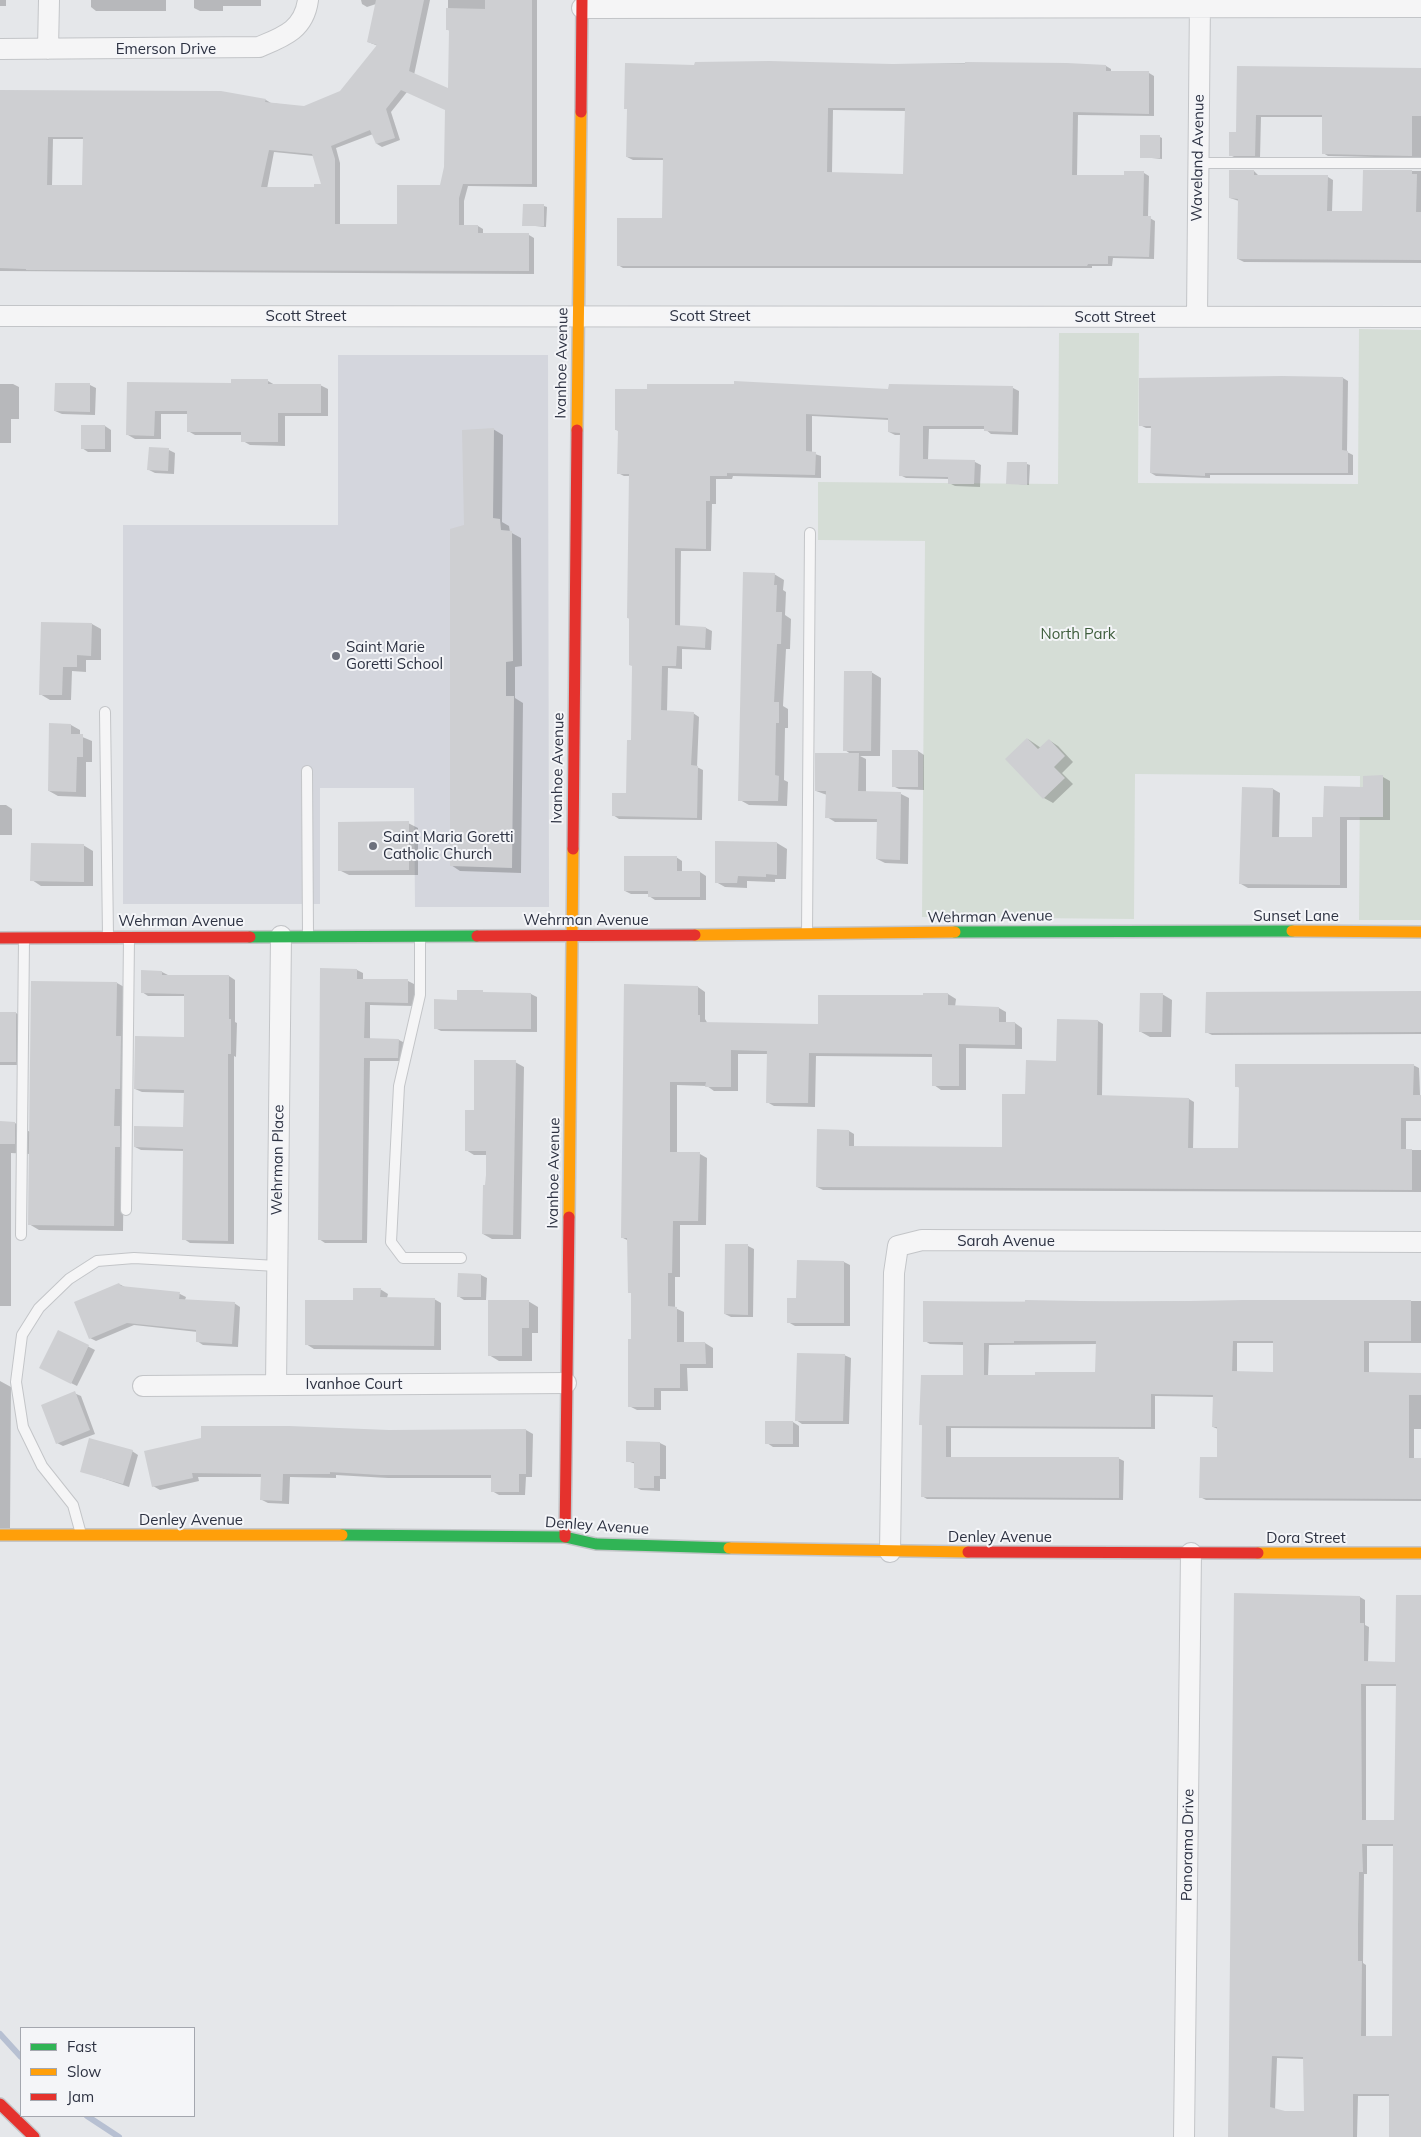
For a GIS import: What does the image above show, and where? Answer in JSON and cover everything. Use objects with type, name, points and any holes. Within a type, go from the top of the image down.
[{"type":"main road","name":"Ivanhoe Avenue","points":[[565,1537],[582,4]]},
{"type":"main road","name":"Wehrman Avenue","points":[[0,938],[807,934],[1171,930]]},
{"type":"main road","name":"Sunset Lane","points":[[1171,930],[1421,932]]},
{"type":"main road","name":"Denley Avenue","points":[[0,1535],[565,1537],[596,1544],[890,1552],[1192,1553]]},
{"type":"main road","name":"Dora Street","points":[[1192,1553],[1421,1553]]},
{"type":"main road","points":[[0,2104],[34,2137]]},
{"type":"street","points":[[48,49],[49,0]]},
{"type":"street","name":"Emerson Drive","points":[[0,49],[259,47],[297,28],[307,12],[308,0]]},
{"type":"street","points":[[582,4],[1200,4],[1421,7]]},
{"type":"street","name":"Waveland Avenue","points":[[1197,317],[1200,4]]},
{"type":"street","name":"Scott Street","points":[[0,316],[1421,317]]},
{"type":"street","name":"Wehrman Place","points":[[276,1384],[281,936]]},
{"type":"street","name":"Sarah Avenue","points":[[890,1552],[894,1274],[898,1246],[922,1240],[1421,1242]]},
{"type":"street","name":"Ivanhoe Court","points":[[143,1386],[566,1384]]},
{"type":"street","name":"Panorama Drive","points":[[1184,2137],[1192,1553]]},
{"type":"lane","points":[[1198,163],[1421,163]]},
{"type":"lane","points":[[807,934],[810,533]]},
{"type":"lane","points":[[105,712],[108,937]]},
{"type":"lane","points":[[307,771],[308,936]]},
{"type":"lane","points":[[420,935],[420,995],[399,1086],[392,1242],[403,1258],[461,1258]]},
{"type":"lane","points":[[126,1210],[129,937]]},
{"type":"lane","points":[[21,1235],[24,938]]},
{"type":"lane","points":[[82,1535],[73,1505],[42,1466],[23,1427],[16,1382],[22,1335],[39,1308],[69,1278],[97,1261],[134,1258],[277,1266]]},
{"type":"shaded area","name":"Saint Marie Goretti School","points":[[338,355],[548,355],[549,907],[415,907],[414,788],[320,788],[320,904],[123,904],[123,525],[338,525]]},
{"type":"green space","name":"North Park","points":[[1359,329],[1421,330],[1421,920],[1359,920],[1360,776],[1135,774],[1134,919],[922,917],[925,541],[818,540],[818,482],[1058,484],[1059,333],[1139,333],[1138,483],[1358,484]]},
{"type":"building","points":[[376,0],[424,0],[409,71],[448,88],[449,30],[446,30],[446,8],[485,9],[485,0],[532,0],[532,184],[463,184],[459,198],[459,225],[478,225],[478,233],[529,233],[529,271],[26,270],[0,268],[0,90],[221,91],[266,99],[265,102],[304,106],[340,91],[377,45],[367,42]],"holes":[[[401,90],[445,110],[444,167],[440,185],[397,185],[397,224],[335,224],[335,159],[331,146],[370,130],[376,144],[395,138],[386,109]],[[48,137],[83,137],[82,185],[47,185]],[[269,150],[312,154],[321,184],[314,184],[314,187],[261,187]]]},
{"type":"building","points":[[695,62],[1067,63],[1106,65],[1106,71],[1149,71],[1149,114],[1073,112],[1072,175],[1124,175],[1124,171],[1144,171],[1143,216],[1151,216],[1149,257],[1108,256],[1108,264],[1088,264],[1087,266],[617,266],[617,218],[662,218],[663,158],[626,157],[627,109],[624,109],[625,63],[694,65]],"holes":[[[828,108],[905,108],[903,174],[827,172]]]},
{"type":"building","points":[[1237,66],[1421,68],[1421,116],[1412,116],[1412,156],[1322,154],[1322,115],[1256,115],[1255,156],[1229,156],[1229,132],[1236,132]]},
{"type":"building","points":[[1140,135],[1160,135],[1160,158],[1140,158]]},
{"type":"building","points":[[1229,170],[1254,170],[1254,175],[1328,175],[1327,211],[1362,211],[1363,170],[1412,170],[1412,174],[1417,174],[1416,212],[1421,212],[1421,260],[1237,259],[1238,199],[1229,198]]},
{"type":"building","points":[[523,204],[544,204],[544,226],[522,226]]},
{"type":"building","points":[[1343,377],[1342,450],[1348,451],[1348,473],[1205,473],[1205,476],[1150,473],[1151,426],[1139,426],[1139,378]]},
{"type":"building","points":[[231,379],[268,379],[268,384],[321,384],[321,413],[278,413],[278,442],[241,442],[241,432],[187,432],[187,411],[155,411],[154,436],[126,435],[127,382],[231,383]]},
{"type":"building","points":[[734,381],[888,389],[889,384],[1013,386],[1012,432],[984,431],[984,426],[923,426],[923,459],[975,460],[974,484],[948,484],[948,477],[899,476],[900,433],[888,432],[888,418],[806,414],[806,451],[816,452],[815,475],[727,473],[727,476],[710,476],[710,501],[706,501],[706,549],[675,548],[675,625],[706,627],[705,648],[677,646],[676,666],[662,666],[661,710],[694,712],[691,765],[698,766],[697,818],[612,816],[612,793],[626,793],[627,740],[631,740],[632,666],[629,665],[629,618],[627,618],[629,474],[617,474],[618,430],[615,430],[615,389],[647,389],[647,384],[734,384]]},
{"type":"building","points":[[55,383],[90,383],[90,412],[54,411]]},
{"type":"building","points":[[81,425],[105,425],[105,449],[81,449]]},
{"type":"building","points":[[494,428],[493,518],[500,519],[501,530],[512,531],[513,661],[506,662],[506,696],[514,696],[512,868],[450,866],[450,529],[464,525],[462,430]]},
{"type":"building","points":[[149,447],[169,448],[168,471],[147,470]]},
{"type":"building","points":[[1007,462],[1027,462],[1027,485],[1006,484]]},
{"type":"building","points":[[743,572],[775,573],[774,585],[777,585],[776,612],[782,612],[781,644],[777,644],[774,702],[779,702],[779,723],[776,723],[775,775],[779,776],[778,801],[738,801]]},
{"type":"building","points":[[41,622],[92,623],[91,656],[77,655],[77,667],[63,667],[62,695],[39,695]]},
{"type":"building","points":[[844,671],[872,671],[871,751],[843,751]]},
{"type":"building","points":[[49,723],[71,724],[71,734],[83,734],[83,757],[77,757],[76,792],[48,791]]},
{"type":"building","points":[[1027,738],[1038,749],[1049,739],[1065,756],[1054,767],[1065,778],[1043,799],[1005,759]]},
{"type":"building","points":[[892,750],[918,750],[918,787],[892,787]]},
{"type":"building","points":[[815,753],[859,753],[858,791],[901,792],[900,860],[876,859],[877,819],[825,818],[826,791],[815,791]]},
{"type":"building","points":[[1383,775],[1383,817],[1340,817],[1340,885],[1239,884],[1242,787],[1273,788],[1272,837],[1312,837],[1312,817],[1323,817],[1324,786],[1363,787],[1363,776]]},
{"type":"building","name":"Saint Maria Goretti Catholic Church","points":[[409,821],[409,870],[338,871],[338,822]]},
{"type":"building","points":[[715,841],[777,842],[777,875],[766,874],[766,877],[738,876],[737,883],[715,883]]},
{"type":"building","points":[[31,843],[84,844],[84,882],[30,881]]},
{"type":"building","points":[[624,856],[677,856],[677,871],[700,871],[700,897],[648,897],[648,891],[624,891]]},
{"type":"building","points":[[320,968],[357,969],[357,979],[408,979],[408,1003],[365,1002],[364,1038],[399,1039],[398,1058],[364,1058],[362,1240],[318,1240]]},
{"type":"building","points":[[141,970],[162,971],[162,975],[229,975],[231,1054],[228,1054],[228,1241],[182,1240],[183,1149],[134,1147],[134,1126],[183,1127],[184,1090],[134,1089],[135,1036],[184,1037],[184,994],[141,993]]},
{"type":"building","points":[[31,981],[117,982],[116,1036],[121,1036],[120,1089],[115,1089],[114,1126],[120,1126],[120,1147],[115,1147],[114,1226],[28,1225]]},
{"type":"building","points":[[624,984],[698,986],[698,1015],[700,1015],[700,1022],[818,1024],[818,995],[923,995],[923,993],[948,993],[948,1005],[999,1007],[999,1022],[1015,1022],[1015,1045],[959,1044],[959,1086],[932,1086],[932,1054],[809,1053],[808,1103],[766,1103],[767,1051],[731,1050],[731,1087],[705,1087],[706,1082],[670,1082],[670,1152],[700,1152],[698,1221],[673,1221],[672,1273],[668,1273],[668,1306],[677,1307],[677,1342],[705,1342],[706,1364],[680,1364],[680,1388],[654,1388],[654,1407],[628,1407],[628,1339],[631,1339],[631,1293],[628,1293],[627,1238],[621,1238]]},
{"type":"building","points":[[457,990],[531,993],[531,1029],[434,1029],[434,999],[457,1000]]},
{"type":"building","points":[[1421,991],[1421,1032],[1205,1033],[1206,992]]},
{"type":"building","points":[[1140,993],[1163,993],[1162,1032],[1139,1032]]},
{"type":"building","points":[[0,1012],[16,1012],[16,1062],[0,1062]]},
{"type":"building","points":[[1057,1019],[1098,1020],[1097,1095],[1189,1098],[1188,1148],[1238,1148],[1239,1087],[1235,1087],[1235,1064],[1414,1064],[1413,1095],[1421,1095],[1421,1118],[1401,1118],[1401,1149],[1412,1149],[1412,1190],[816,1187],[817,1129],[849,1130],[849,1146],[1002,1147],[1002,1094],[1025,1094],[1026,1060],[1056,1061]]},
{"type":"building","points":[[474,1060],[516,1060],[513,1235],[482,1234],[483,1185],[486,1185],[486,1151],[465,1151],[465,1110],[474,1110]]},
{"type":"building","points":[[0,1121],[15,1122],[15,1144],[0,1144]]},
{"type":"building","points":[[725,1244],[748,1244],[748,1315],[724,1314]]},
{"type":"building","points":[[797,1260],[844,1261],[844,1323],[787,1323],[787,1298],[796,1298]]},
{"type":"building","points":[[458,1273],[481,1274],[481,1297],[457,1297]]},
{"type":"building","points":[[119,1283],[121,1286],[180,1292],[179,1299],[235,1302],[232,1344],[196,1342],[196,1330],[127,1323],[89,1339],[74,1302]]},
{"type":"building","points":[[353,1288],[381,1288],[380,1297],[435,1298],[434,1346],[305,1345],[305,1300],[353,1300]]},
{"type":"building","points":[[488,1300],[529,1300],[529,1328],[522,1328],[522,1356],[488,1356]]},
{"type":"building","points":[[1025,1300],[1137,1302],[1411,1300],[1411,1341],[1364,1341],[1364,1372],[1421,1373],[1421,1395],[1409,1395],[1409,1458],[1421,1458],[1421,1499],[1199,1498],[1200,1457],[1217,1457],[1217,1427],[1212,1427],[1213,1395],[1151,1394],[1151,1427],[946,1426],[946,1457],[1119,1457],[1119,1498],[921,1497],[922,1425],[919,1425],[921,1375],[963,1375],[963,1342],[923,1342],[923,1301],[1025,1302]],"holes":[[[1014,1341],[1096,1341],[1095,1372],[1035,1372],[1035,1375],[984,1375],[984,1343],[1014,1343]],[[1233,1341],[1273,1341],[1273,1372],[1232,1371]]]},
{"type":"building","points":[[58,1330],[89,1345],[71,1384],[39,1368]]},
{"type":"building","points":[[797,1353],[845,1354],[843,1421],[795,1421]]},
{"type":"building","points":[[75,1391],[90,1430],[56,1444],[41,1405]]},
{"type":"building","points":[[765,1421],[793,1421],[793,1444],[765,1444]]},
{"type":"building","points":[[201,1426],[289,1426],[389,1430],[526,1429],[526,1474],[519,1474],[519,1492],[491,1492],[491,1475],[381,1475],[330,1472],[330,1474],[283,1474],[282,1501],[260,1500],[261,1474],[192,1473],[193,1478],[152,1487],[144,1451],[201,1438]]},
{"type":"building","points":[[89,1438],[133,1450],[123,1484],[80,1472]]},
{"type":"building","points":[[626,1441],[660,1442],[660,1476],[654,1476],[654,1488],[634,1488],[634,1462],[626,1462]]},
{"type":"building","points":[[1234,1593],[1360,1596],[1360,1623],[1364,1623],[1364,1661],[1395,1662],[1396,1595],[1421,1595],[1421,2137],[1389,2137],[1389,2094],[1353,2094],[1353,2137],[1228,2137]],"holes":[[[1361,1684],[1396,1684],[1394,1820],[1362,1820]],[[1362,1844],[1393,1844],[1392,2036],[1361,2036],[1362,1961],[1358,1961],[1358,1923],[1359,1872],[1363,1872]],[[1272,2056],[1303,2057],[1304,2111],[1285,2111],[1270,2107]]]},
{"type":"waterway","points":[[0,2034],[20,2056]]},
{"type":"waterway","points":[[89,2117],[119,2137]]},
{"type":"traffic: fast","points":[[955,932],[1292,931]]},
{"type":"traffic: fast","points":[[250,937],[477,936]]},
{"type":"traffic: fast","points":[[342,1535],[565,1537],[596,1544],[729,1548]]},
{"type":"traffic: slow","points":[[577,430],[581,112]]},
{"type":"traffic: slow","points":[[569,1217],[573,849]]},
{"type":"traffic: slow","points":[[1292,931],[1421,932]]},
{"type":"traffic: slow","points":[[695,935],[955,932]]},
{"type":"traffic: slow","points":[[0,1535],[342,1535]]},
{"type":"traffic: slow","points":[[729,1548],[968,1552]]},
{"type":"traffic: slow","points":[[1258,1553],[1421,1553]]},
{"type":"traffic: jam","points":[[581,112],[582,0]]},
{"type":"traffic: jam","points":[[573,849],[577,430]]},
{"type":"traffic: jam","points":[[477,936],[695,935]]},
{"type":"traffic: jam","points":[[0,938],[250,937]]},
{"type":"traffic: jam","points":[[565,1537],[569,1217]]},
{"type":"traffic: jam","points":[[968,1552],[1258,1553]]},
{"type":"traffic: jam","points":[[0,2104],[34,2137]]},
{"type":"place","name":"Saint Marie Goretti School","points":[[336,656]]},
{"type":"place","name":"Saint Maria Goretti Catholic Church","points":[[373,846]]}]
